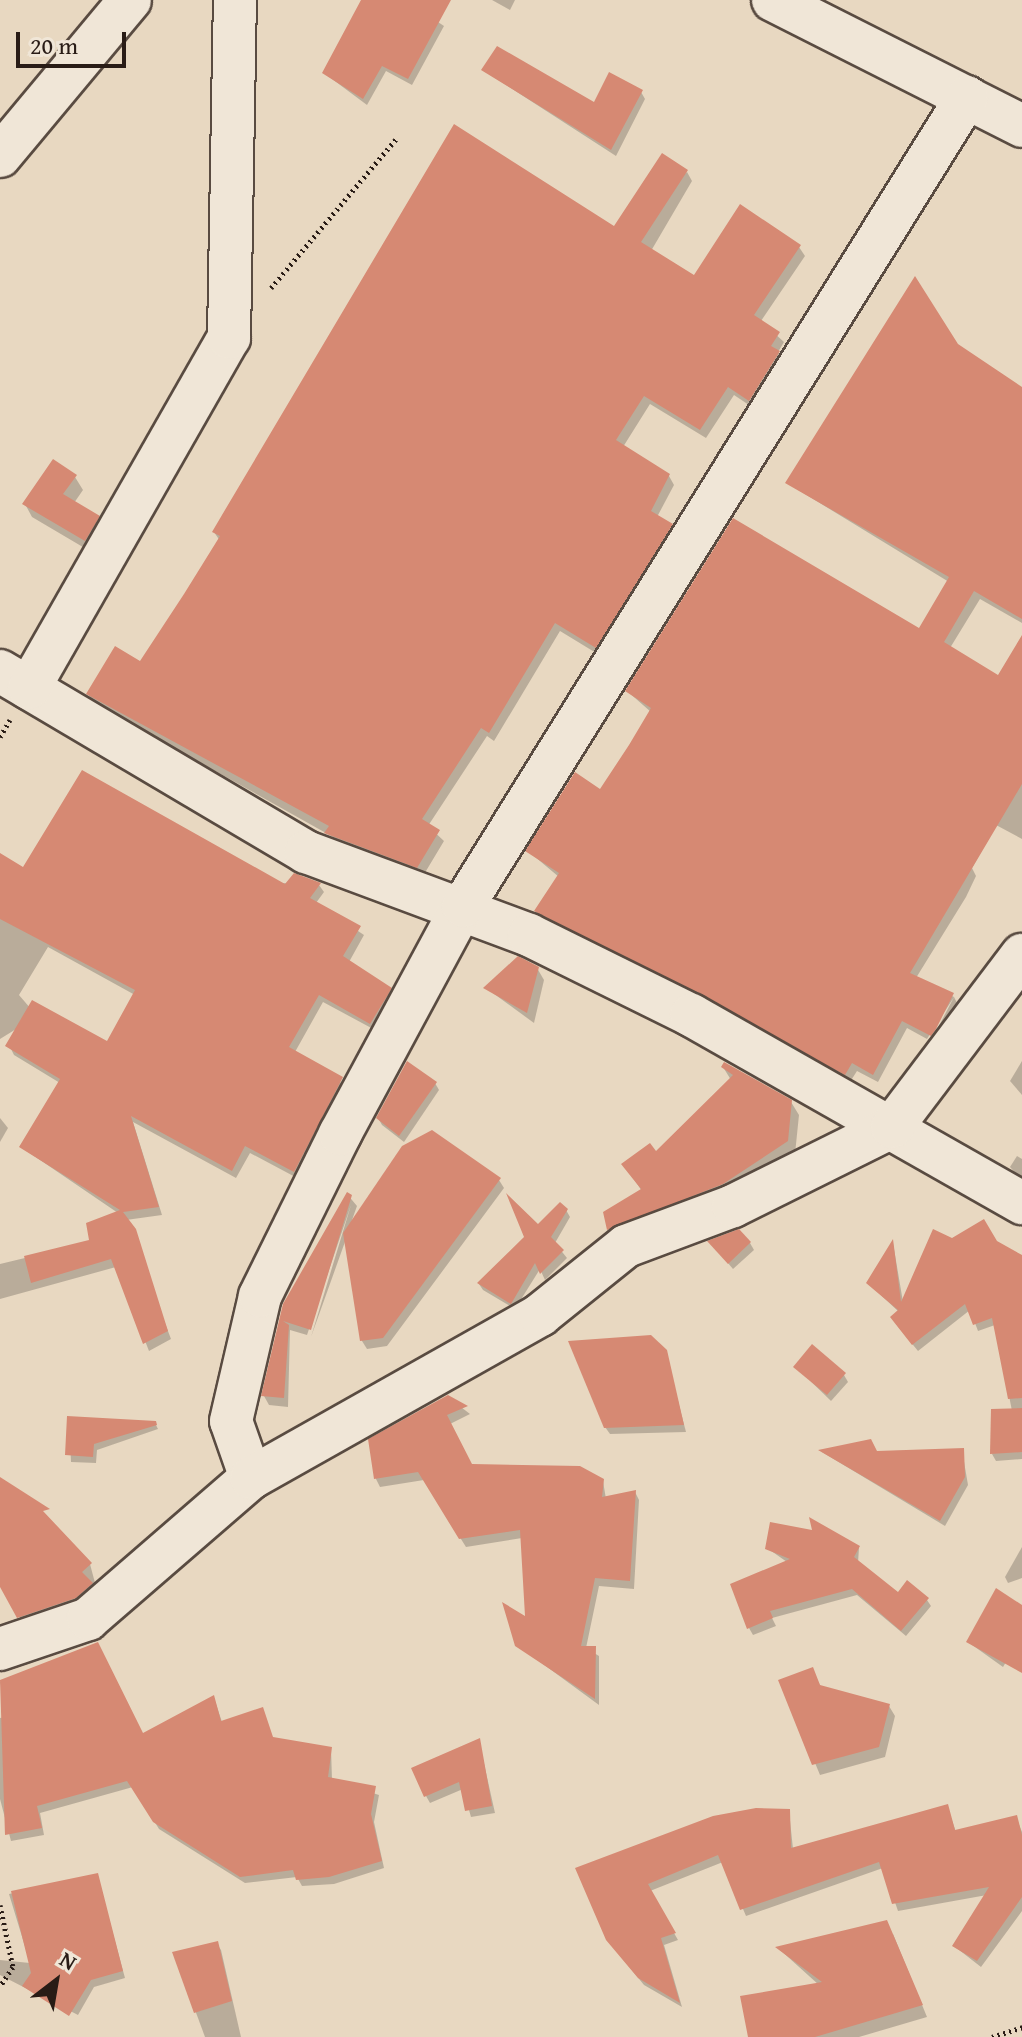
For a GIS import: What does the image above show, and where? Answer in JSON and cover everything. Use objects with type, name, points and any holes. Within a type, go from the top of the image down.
[{"type":"street","points":[[0,156],[130,0]]},
{"type":"street","points":[[235,0],[229,338],[15,679],[306,852],[463,906],[691,1015],[1022,1203]]},
{"type":"street","points":[[773,0],[1022,126]]},
{"type":"street","points":[[251,1478],[231,1421],[260,1296],[463,906],[967,97]]},
{"type":"street","points":[[0,1649],[88,1619],[251,1478],[540,1315],[626,1246],[733,1206],[892,1127],[1022,955]]},
{"type":"path","points":[[229,338],[397,138]]},
{"type":"path","points":[[0,1905],[13,1967],[0,1986]]},
{"type":"path","points":[[992,2037],[1022,2027]]},
{"type":"building","points":[[361,0],[451,0],[408,79],[382,66],[363,99],[322,73]]},
{"type":"building","points":[[497,46],[594,102],[609,72],[643,90],[611,150],[481,70]]},
{"type":"building","points":[[454,124],[614,226],[662,153],[688,170],[641,242],[694,275],[740,204],[801,245],[754,315],[780,332],[771,346],[780,351],[749,401],[728,387],[700,430],[644,396],[616,440],[670,474],[651,511],[673,524],[596,648],[555,623],[489,733],[481,728],[422,819],[440,830],[417,868],[324,833],[329,826],[86,694],[115,646],[140,661],[184,594],[220,536],[212,532]]},
{"type":"building","points":[[915,276],[958,344],[1022,387],[1022,619],[974,591],[944,642],[998,675],[1022,635],[1022,784],[910,973],[954,993],[936,1029],[931,1036],[902,1021],[873,1075],[852,1063],[845,1075],[534,911],[559,873],[525,851],[575,772],[600,789],[629,745],[651,708],[625,691],[733,518],[919,628],[949,577],[785,483]]},
{"type":"building","points":[[53,459],[77,475],[63,494],[100,516],[85,541],[22,504]]},
{"type":"building","points":[[82,770],[285,884],[294,873],[321,883],[310,898],[361,926],[343,956],[392,988],[370,1024],[319,995],[289,1047],[343,1077],[294,1172],[245,1146],[232,1171],[131,1116],[159,1207],[123,1212],[136,1229],[168,1331],[143,1344],[111,1259],[31,1283],[24,1256],[89,1240],[86,1223],[120,1210],[19,1147],[60,1079],[5,1046],[32,1000],[107,1041],[135,990],[0,919],[0,853],[23,867]]},
{"type":"building","points":[[518,956],[539,967],[527,1013],[483,988]]},
{"type":"building","points":[[407,1061],[437,1082],[399,1136],[376,1118]]},
{"type":"building","points":[[724,1062],[792,1100],[788,1141],[723,1184],[607,1230],[603,1212],[641,1189],[621,1164],[650,1143],[656,1151],[733,1075],[721,1067]]},
{"type":"building","points":[[432,1130],[501,1178],[383,1338],[360,1341],[343,1233],[402,1146]]},
{"type":"building","points":[[347,1192],[352,1195],[311,1330],[283,1321],[289,1325],[284,1398],[261,1396],[283,1304]]},
{"type":"building","points":[[506,1193],[538,1224],[560,1202],[568,1209],[551,1237],[564,1250],[540,1274],[535,1263],[511,1304],[477,1283],[524,1237]]},
{"type":"building","points":[[984,1219],[997,1241],[1022,1255],[1022,1398],[1008,1399],[992,1318],[973,1325],[965,1304],[912,1345],[890,1317],[898,1310],[866,1283],[893,1239],[901,1302],[933,1229],[952,1238]]},
{"type":"building","points":[[739,1229],[751,1242],[728,1264],[707,1241]]},
{"type":"building","points":[[651,1335],[667,1350],[684,1425],[604,1428],[568,1341]]},
{"type":"building","points":[[812,1344],[846,1373],[827,1395],[793,1367]]},
{"type":"building","points":[[448,1395],[468,1406],[447,1415],[472,1464],[580,1466],[604,1479],[602,1497],[636,1490],[630,1581],[595,1578],[581,1646],[596,1646],[595,1699],[515,1646],[502,1602],[525,1616],[520,1530],[459,1539],[418,1472],[374,1479],[368,1439]]},
{"type":"building","points":[[1022,1408],[1022,1452],[990,1454],[991,1409]]},
{"type":"building","points":[[67,1416],[156,1421],[157,1425],[94,1444],[93,1457],[65,1455]]},
{"type":"building","points":[[871,1439],[877,1451],[964,1448],[965,1477],[940,1521],[818,1450]]},
{"type":"building","points":[[0,1477],[50,1509],[43,1511],[92,1563],[82,1572],[93,1583],[76,1598],[17,1618],[0,1587]]},
{"type":"building","points":[[809,1517],[860,1546],[854,1557],[898,1592],[907,1580],[929,1598],[901,1631],[852,1589],[770,1611],[773,1618],[747,1629],[730,1584],[790,1559],[765,1549],[770,1522],[812,1530]]},
{"type":"building","points":[[996,1588],[1022,1605],[1022,1673],[966,1642]]},
{"type":"building","points":[[98,1642],[143,1733],[214,1695],[221,1721],[263,1707],[273,1737],[332,1747],[328,1777],[376,1786],[371,1814],[382,1861],[329,1877],[296,1880],[293,1870],[240,1877],[153,1822],[127,1781],[37,1806],[42,1828],[5,1835],[0,1680]]},
{"type":"building","points":[[813,1667],[820,1685],[890,1704],[879,1747],[812,1765],[778,1680]]},
{"type":"building","points":[[480,1738],[492,1806],[465,1811],[459,1782],[424,1797],[411,1768]]},
{"type":"building","points":[[948,1804],[955,1830],[1017,1815],[1022,1835],[1022,1897],[977,1961],[952,1946],[989,1887],[892,1904],[879,1862],[740,1910],[718,1855],[648,1884],[676,1933],[661,1938],[680,2003],[638,1978],[606,1940],[575,1868],[713,1816],[756,1808],[790,1809],[791,1848]]},
{"type":"building","points":[[98,1873],[123,1971],[91,1980],[69,2016],[22,1986],[31,1973],[11,1891]]},
{"type":"building","points":[[887,1920],[923,2005],[815,2037],[748,2037],[740,1996],[822,1982],[775,1947]]},
{"type":"building","points":[[218,1941],[232,2001],[194,2013],[172,1952]]}]
